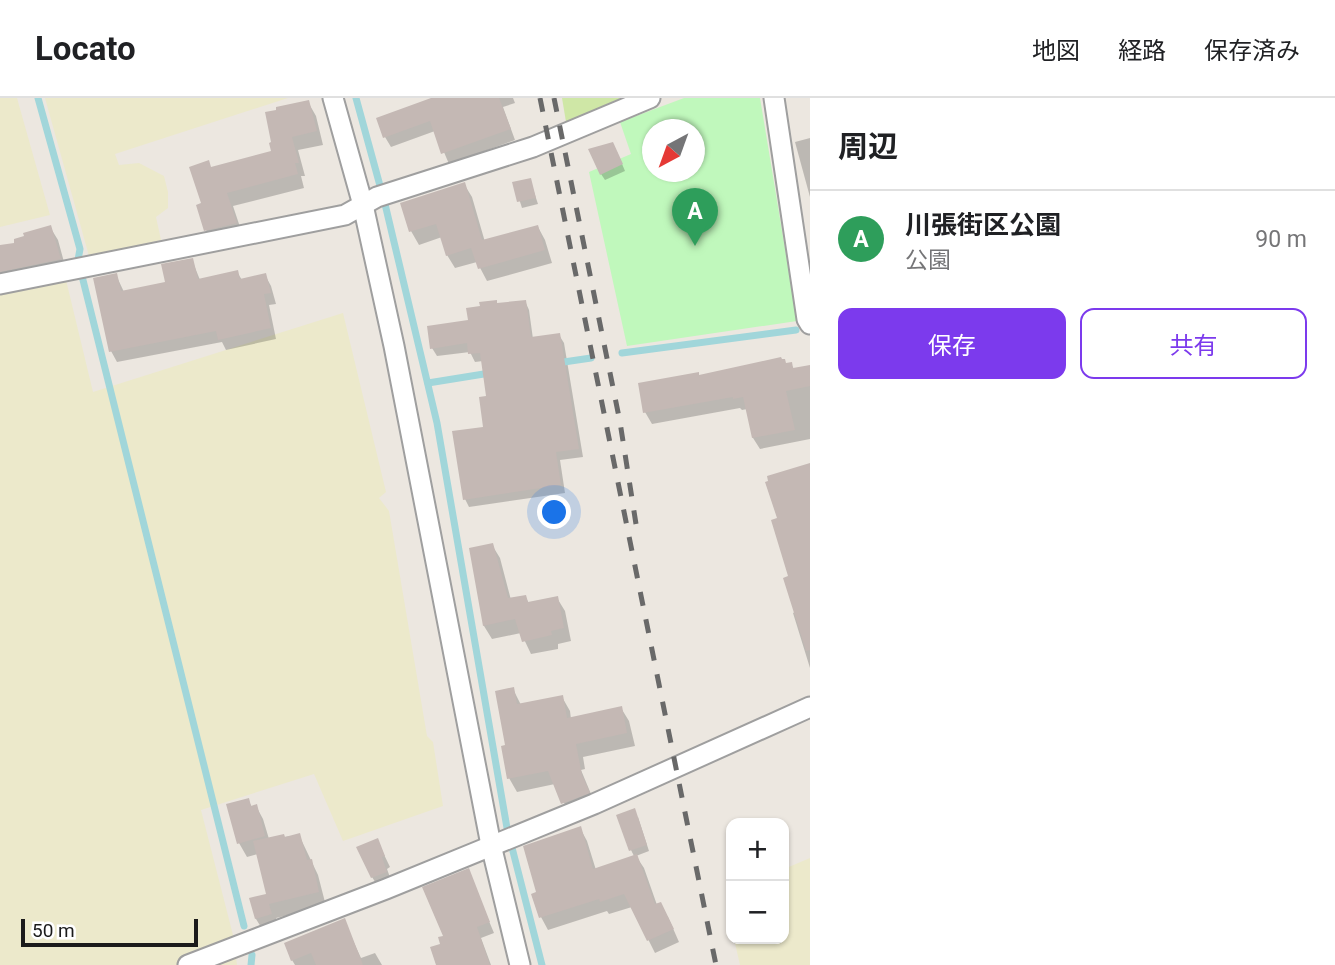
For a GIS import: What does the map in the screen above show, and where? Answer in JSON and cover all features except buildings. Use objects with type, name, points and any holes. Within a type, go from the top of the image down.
[{"type":"street","points":[[333,98],[376,199],[394,346],[504,840],[520,965]]},
{"type":"street","points":[[0,284],[345,215],[376,199],[533,147],[650,98]]},
{"type":"street","points":[[774,98],[807,319],[810,324]]},
{"type":"street","points":[[188,965],[386,889],[594,804],[810,707]]},
{"type":"shaded area","points":[[0,98],[17,98],[50,215],[0,227]]},
{"type":"shaded area","points":[[45,98],[288,98],[115,154],[119,165],[139,163],[164,176],[168,208],[156,217],[161,240],[89,256]]},
{"type":"shaded area","points":[[66,280],[93,392],[343,313],[386,492],[379,498],[389,511],[427,736],[433,742],[443,806],[343,841],[314,774],[201,810],[233,935],[237,965],[0,965],[0,291]]},
{"type":"shaded area","points":[[810,858],[810,965],[740,965],[735,944],[789,944],[789,867]]},
{"type":"green space","points":[[562,98],[621,98],[566,122]]},
{"type":"green space","points":[[684,98],[760,98],[797,321],[627,346],[589,172],[631,154],[620,122]]},
{"type":"waterway","points":[[38,98],[80,249],[78,260],[244,926]]},
{"type":"waterway","points":[[356,98],[385,204],[437,423],[507,828],[542,965]]},
{"type":"waterway","points":[[622,353],[796,330]]},
{"type":"waterway","points":[[557,363],[591,358]]},
{"type":"waterway","points":[[428,383],[490,373]]},
{"type":"waterway","points":[[251,965],[252,955]]},
{"type":"railway","points":[[540,98],[716,965]]},
{"type":"railway","points":[[554,98],[620,422],[636,524]]},
{"type":"place","name":"川張街区公園","points":[[695,246]]}]
